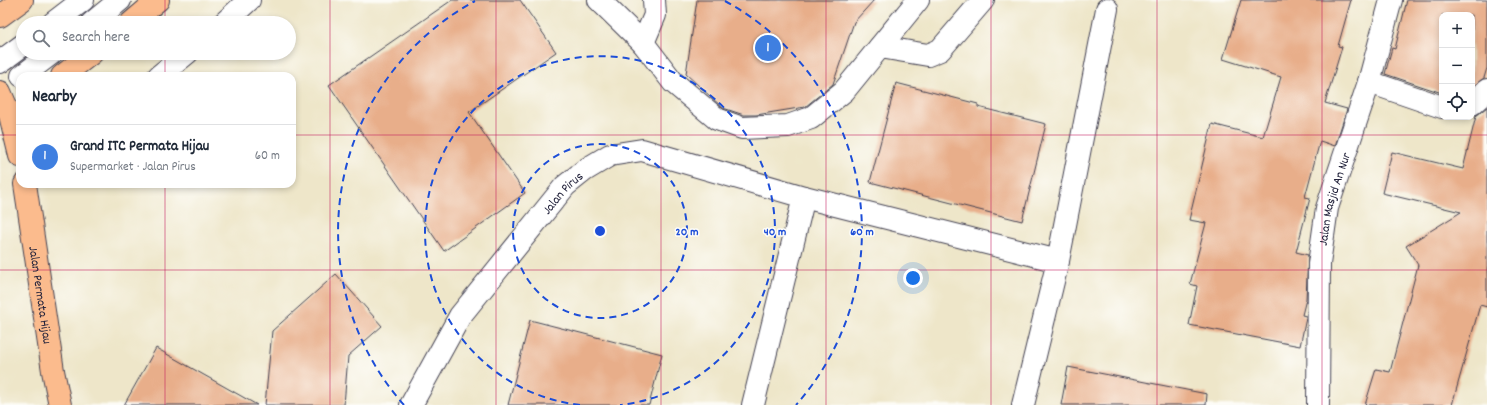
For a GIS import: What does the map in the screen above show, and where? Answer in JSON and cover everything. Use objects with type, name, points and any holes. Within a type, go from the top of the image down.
[{"type":"main road","points":[[0,16],[22,0]]},
{"type":"main road","points":[[139,16],[158,0]]},
{"type":"main road","points":[[67,72],[83,60]]},
{"type":"main road","points":[[0,92],[10,115],[16,140]]},
{"type":"main road","name":"Jalan Permata Hijau","points":[[26,188],[53,371],[60,405]]},
{"type":"street","points":[[62,16],[83,0]]},
{"type":"street","points":[[101,16],[120,0]]},
{"type":"street","points":[[232,16],[249,0]]},
{"type":"street","points":[[598,0],[643,43],[673,82],[717,119],[742,128],[788,126],[811,118],[844,91],[918,0]]},
{"type":"street","points":[[643,43],[655,14],[654,0]]},
{"type":"street","points":[[880,47],[928,55],[940,50],[982,0]]},
{"type":"street","name":"Jalan Masjid An Nur","points":[[1318,405],[1319,264],[1327,208],[1369,82],[1391,0]]},
{"type":"street","points":[[1023,405],[1058,261],[1107,9]]},
{"type":"street","points":[[0,62],[16,50]]},
{"type":"street","points":[[27,72],[43,60]]},
{"type":"street","points":[[164,72],[178,60]]},
{"type":"street","points":[[0,92],[16,81]]},
{"type":"street","points":[[1369,82],[1439,106]]},
{"type":"street","points":[[1475,101],[1487,90]]},
{"type":"street","name":"Jalan Pirus","points":[[411,405],[460,316],[565,186],[585,170],[610,155],[642,150],[804,197],[1058,261]]},
{"type":"street","points":[[754,405],[804,197]]},
{"type":"building","points":[[452,0],[520,0],[556,52],[469,112],[525,193],[444,251],[329,85]]},
{"type":"building","points":[[697,0],[874,0],[854,22],[833,84],[805,107],[756,115],[744,115],[723,108],[686,74]]},
{"type":"building","points":[[1241,0],[1351,0],[1338,46],[1342,47],[1325,103],[1347,109],[1335,146],[1320,141],[1305,197],[1310,198],[1296,252],[1308,255],[1306,299],[1302,315],[1306,316],[1306,318],[1300,346],[1189,325],[1197,286],[1190,284],[1206,223],[1189,220],[1212,124],[1263,137],[1281,77],[1223,59]]},
{"type":"building","points":[[1407,0],[1487,0],[1487,68],[1484,78],[1475,85],[1475,12],[1439,12],[1439,92],[1385,74],[1392,48],[1395,49]]},
{"type":"building","points":[[896,83],[978,104],[978,107],[1046,124],[1022,221],[870,182]]},
{"type":"building","points":[[1487,107],[1487,307],[1480,305],[1452,405],[1365,405],[1376,369],[1390,372],[1418,265],[1406,246],[1461,212],[1382,193],[1392,152],[1463,169],[1476,116]]},
{"type":"building","points":[[336,274],[382,326],[348,356],[344,405],[265,405],[272,331]]},
{"type":"building","points":[[530,320],[662,354],[649,405],[508,405]]},
{"type":"building","points":[[156,348],[257,405],[124,405]]},
{"type":"building","points":[[1068,367],[1207,394],[1206,405],[1061,405]]},
{"type":"place","name":"Grand ITC Permata Hijau","points":[[768,48]]}]
